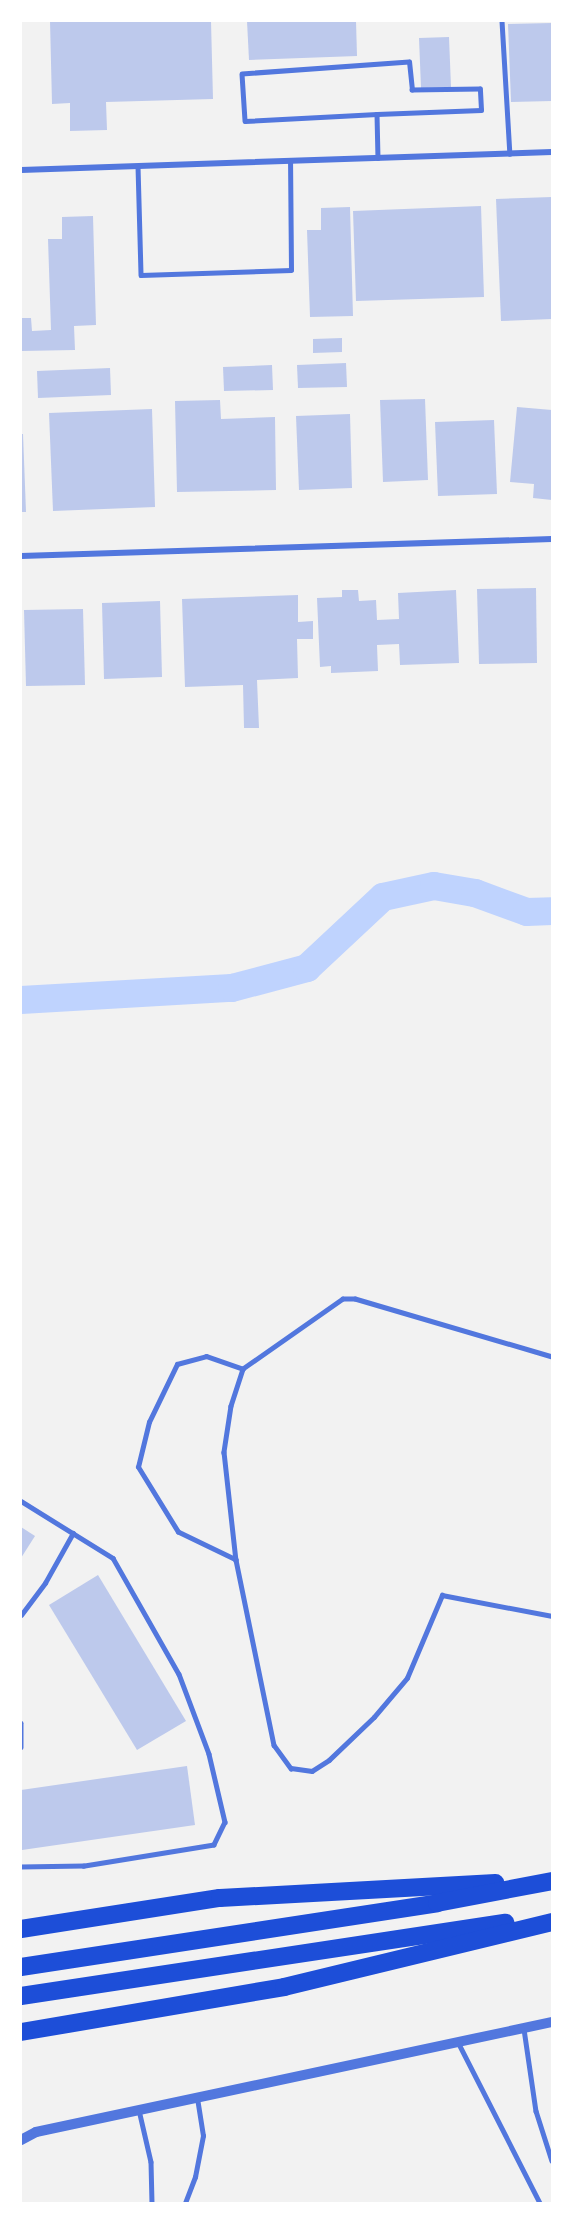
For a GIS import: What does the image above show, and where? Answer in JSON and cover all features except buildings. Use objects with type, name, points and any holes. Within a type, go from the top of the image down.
[{"type":"highway","points":[[21,1929],[220,1898],[552,1881]]},
{"type":"highway","points":[[21,1967],[437,1903],[552,1881]]},
{"type":"highway","points":[[21,1996],[552,1917]]},
{"type":"highway","points":[[21,2032],[284,1987],[552,1922]]},
{"type":"street","points":[[21,170],[552,152]]},
{"type":"street","points":[[21,556],[552,539]]},
{"type":"street","points":[[21,2140],[36,2132],[457,2039],[552,2022]]},
{"type":"lane","points":[[502,21],[510,154]]},
{"type":"lane","points":[[409,62],[412,90],[480,89],[481,110],[377,114],[245,121],[242,74],[409,62]]},
{"type":"lane","points":[[377,114],[378,158]]},
{"type":"lane","points":[[138,166],[141,275],[291,270],[290,161]]},
{"type":"lane","points":[[552,1357],[349,1299],[305,1323],[243,1369],[231,1406],[224,1452],[236,1560],[274,1745],[291,1768],[312,1771],[321,1766],[374,1717],[407,1678],[442,1595],[552,1616]]},
{"type":"lane","points":[[236,1560],[178,1533],[138,1467],[149,1422],[177,1364],[206,1356],[243,1369]]},
{"type":"lane","points":[[21,1501],[113,1558],[179,1674],[209,1754],[225,1822],[214,1845],[84,1866],[21,1867]]},
{"type":"lane","points":[[21,1615],[45,1583],[73,1533]]},
{"type":"lane","points":[[21,1724],[21,1747]]},
{"type":"lane","points":[[523,2026],[536,2110],[552,2161]]},
{"type":"lane","points":[[457,2039],[540,2203]]},
{"type":"lane","points":[[185,2203],[202,2146],[197,2097]]},
{"type":"lane","points":[[139,2110],[151,2162],[152,2203]]},
{"type":"waterway","points":[[21,1000],[232,988],[307,968],[383,897],[434,886],[475,893],[527,912],[552,911]]}]
